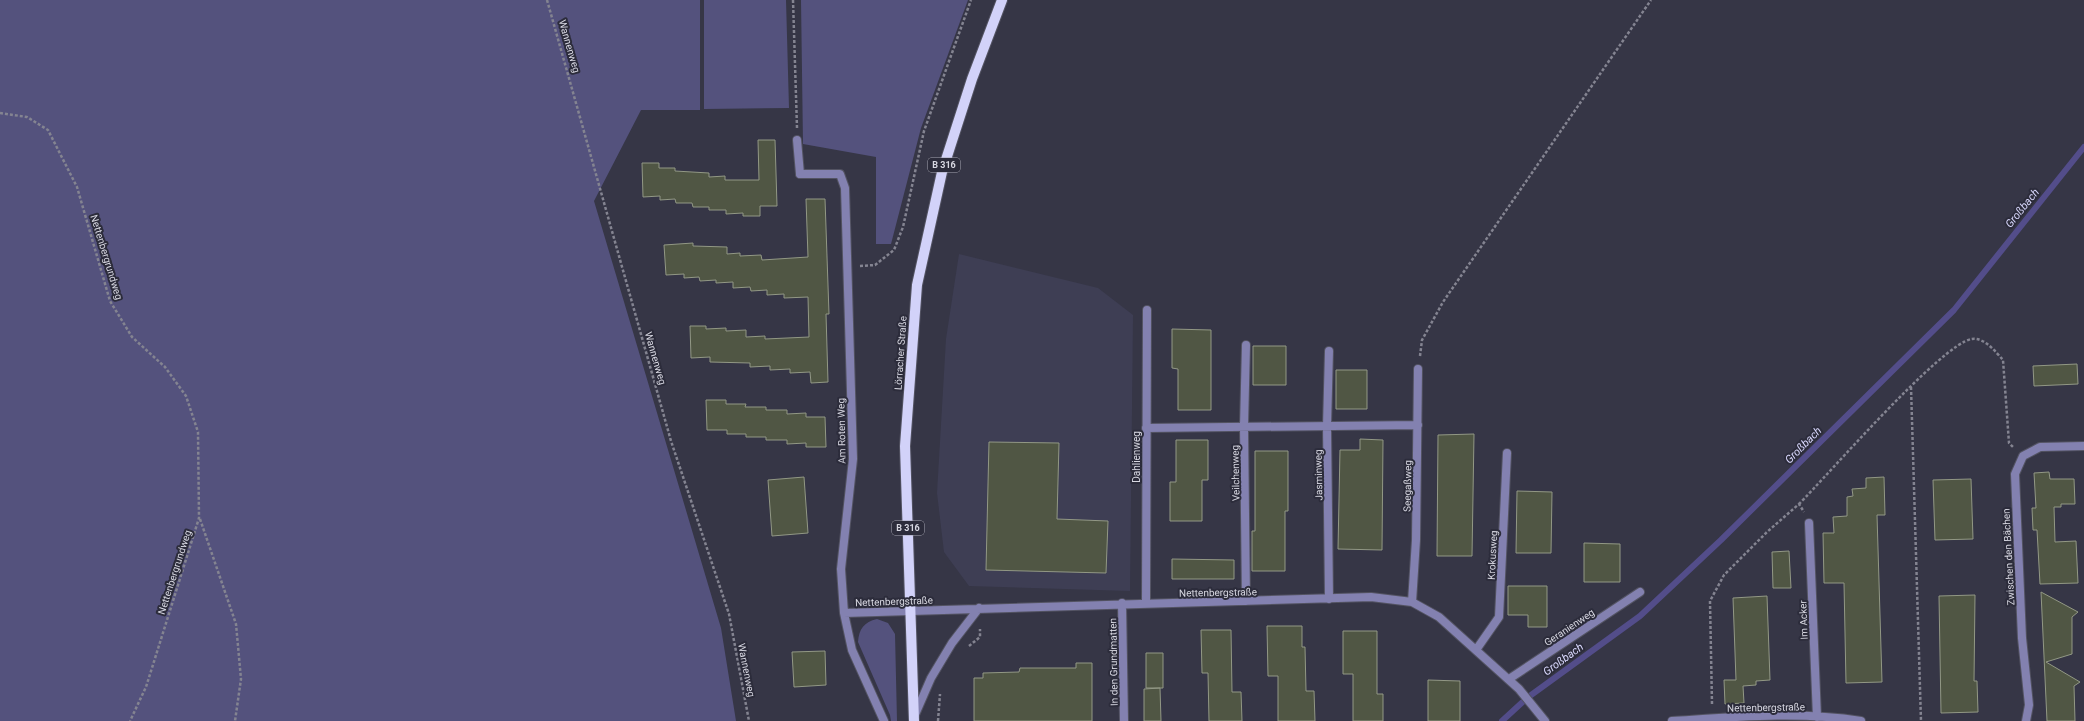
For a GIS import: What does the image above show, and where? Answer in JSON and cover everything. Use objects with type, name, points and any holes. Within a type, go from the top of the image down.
[{"type":"main road","name":"Lörracher Straße","points":[[914,719],[905,446],[917,285],[942,172],[972,79],[1002,0]]},
{"type":"street","name":"Am Roten Weg","points":[[797,140],[800,174],[840,174],[845,188],[853,459],[841,569],[844,613],[852,650],[884,721]]},
{"type":"street","name":"Dahlienweg","points":[[1146,603],[1147,310]]},
{"type":"street","name":"Veilchenweg","points":[[1246,345],[1244,426],[1246,601]]},
{"type":"street","name":"Jasminweg","points":[[1329,351],[1327,426],[1329,599]]},
{"type":"street","name":"Seegaßweg","points":[[1412,602],[1416,540],[1418,370]]},
{"type":"street","points":[[1146,428],[1418,425]]},
{"type":"street","points":[[2023,456],[2040,447],[2084,446]]},
{"type":"street","name":"Krokusweg","points":[[1476,650],[1499,617],[1507,453]]},
{"type":"street","name":"Zwischen den Bächen","points":[[2023,456],[2015,474],[2022,638],[2029,705],[2026,721]]},
{"type":"street","name":"Im Acker","points":[[1809,523],[1817,717]]},
{"type":"street","name":"Geranienweg","points":[[1509,679],[1640,592]]},
{"type":"street","name":"Nettenbergstraße","points":[[844,613],[911,609],[1371,597],[1412,602],[1440,616],[1509,679],[1540,713],[1545,721]]},
{"type":"street","name":"In den Grundmatten","points":[[1122,604],[1124,721]]},
{"type":"street","points":[[914,719],[931,678],[952,643],[979,608]]},
{"type":"street","name":"Nettenbergstraße","points":[[1672,721],[1713,718],[1817,717],[1861,721]]},
{"type":"path","name":"Wannenweg","points":[[547,0],[671,441],[729,614],[749,721]]},
{"type":"path","points":[[794,0],[797,140]]},
{"type":"path","points":[[848,267],[875,265],[894,250],[903,227],[924,131],[971,0]]},
{"type":"path","points":[[1418,370],[1422,340],[1443,302],[1651,0]]},
{"type":"path","name":"Nettenbergrundweg","points":[[0,113],[27,117],[48,130],[77,187],[110,301],[132,337],[165,367],[186,396],[198,432],[199,518],[146,687],[130,721]]},
{"type":"path","points":[[1713,718],[1710,601],[1724,575],[1767,532],[1800,504],[1911,387],[1948,352],[1964,340],[1973,338],[1979,339],[2003,360],[2009,444],[2023,456]]},
{"type":"path","points":[[1911,387],[1921,721]]},
{"type":"path","points":[[1800,504],[1809,523]]},
{"type":"path","points":[[199,518],[236,624],[241,680],[235,721]]},
{"type":"shaded area","points":[[0,0],[700,0],[700,110],[641,110],[594,201],[721,628],[736,721],[0,721]]},
{"type":"shaded area","points":[[704,0],[786,0],[789,108],[704,109]]},
{"type":"shaded area","points":[[801,0],[968,0],[921,128],[891,244],[876,244],[876,157],[803,144]]},
{"type":"shaded area","points":[[959,254],[1098,288],[1133,315],[1130,591],[969,586],[944,552],[937,493],[946,339]]},
{"type":"shaded area","points":[[877,619],[888,623],[895,634],[897,721],[891,721],[890,715],[858,642],[863,627],[872,620]]},
{"type":"building","points":[[758,140],[775,140],[777,206],[760,206],[760,216],[743,216],[743,213],[726,214],[726,210],[709,210],[709,207],[693,207],[692,203],[676,203],[675,199],[660,200],[660,196],[643,197],[642,163],[659,163],[659,168],[675,168],[675,171],[709,173],[709,177],[725,176],[725,180],[759,180]]},
{"type":"building","points":[[806,199],[825,199],[829,314],[826,314],[828,382],[811,383],[810,372],[790,373],[790,369],[770,370],[770,366],[750,367],[750,363],[710,362],[710,357],[691,358],[690,326],[706,326],[706,329],[726,328],[726,331],[746,330],[746,337],[765,336],[765,339],[809,337],[808,297],[784,298],[784,294],[767,295],[767,290],[751,291],[750,287],[733,288],[733,282],[716,283],[716,280],[700,281],[699,277],[684,278],[684,274],[666,275],[664,245],[693,243],[693,246],[727,247],[727,254],[740,253],[740,256],[761,255],[762,260],[808,257]]},
{"type":"building","points":[[1172,329],[1211,330],[1211,410],[1178,410],[1178,369],[1172,368]]},
{"type":"building","points":[[1253,346],[1286,346],[1286,385],[1253,385]]},
{"type":"building","points":[[2077,364],[2078,384],[2034,386],[2033,366]]},
{"type":"building","points":[[1336,370],[1367,370],[1367,409],[1336,409]]},
{"type":"building","points":[[706,400],[726,400],[726,404],[746,404],[745,407],[766,407],[766,410],[787,410],[787,414],[806,413],[806,417],[825,417],[826,447],[806,447],[806,443],[787,444],[787,440],[766,440],[766,437],[746,437],[746,434],[727,434],[727,430],[707,430]]},
{"type":"building","points":[[1474,434],[1472,556],[1437,556],[1438,435]]},
{"type":"building","points":[[1360,439],[1383,440],[1382,550],[1338,549],[1340,450],[1360,450]]},
{"type":"building","points":[[1176,440],[1208,440],[1208,480],[1202,480],[1202,521],[1170,521],[1170,482],[1176,482]]},
{"type":"building","points":[[989,442],[1059,443],[1057,519],[1108,521],[1106,573],[986,570]]},
{"type":"building","points":[[1255,451],[1288,451],[1288,511],[1285,511],[1285,571],[1252,571],[1252,531],[1255,531]]},
{"type":"building","points":[[2049,472],[2050,479],[2074,479],[2075,504],[2061,504],[2061,507],[2054,507],[2055,542],[2076,541],[2078,583],[2040,584],[2037,530],[2033,530],[2032,508],[2036,508],[2034,473]]},
{"type":"building","points":[[804,477],[808,533],[772,536],[768,480]]},
{"type":"building","points":[[1884,477],[1885,515],[1877,515],[1882,682],[1846,683],[1844,583],[1824,583],[1823,533],[1834,533],[1833,517],[1847,516],[1847,497],[1853,496],[1852,489],[1866,488],[1866,478]]},
{"type":"building","points":[[1971,479],[1973,539],[1935,540],[1933,480]]},
{"type":"building","points":[[1517,491],[1552,492],[1551,553],[1516,553]]},
{"type":"building","points":[[1584,543],[1620,544],[1620,582],[1584,582]]},
{"type":"building","points":[[1789,551],[1791,588],[1773,588],[1772,552]]},
{"type":"building","points":[[1172,559],[1234,560],[1234,579],[1172,579]]},
{"type":"building","points":[[1508,586],[1547,586],[1547,627],[1528,627],[1528,615],[1508,615]]},
{"type":"building","points":[[2041,592],[2078,612],[2072,617],[2072,654],[2046,662],[2080,682],[2074,686],[2075,721],[2047,721]]},
{"type":"building","points":[[1975,595],[1974,681],[1977,681],[1978,712],[1941,713],[1939,596]]},
{"type":"building","points":[[1767,596],[1770,680],[1756,681],[1756,685],[1743,686],[1744,703],[1725,704],[1724,680],[1736,680],[1733,598]]},
{"type":"building","points":[[1267,626],[1302,626],[1302,647],[1305,647],[1306,691],[1314,691],[1315,721],[1278,721],[1278,676],[1268,676]]},
{"type":"building","points":[[1201,630],[1231,630],[1232,692],[1241,692],[1242,721],[1209,721],[1208,673],[1202,673]]},
{"type":"building","points":[[1343,631],[1377,631],[1377,694],[1383,694],[1383,721],[1353,721],[1353,674],[1343,674]]},
{"type":"building","points":[[825,651],[826,685],[794,687],[792,652]]},
{"type":"building","points":[[1146,653],[1163,653],[1163,688],[1146,688]]},
{"type":"building","points":[[1076,663],[1092,663],[1092,721],[974,721],[974,678],[983,678],[983,673],[1019,672],[1020,668],[1076,668]]},
{"type":"building","points":[[1428,680],[1460,681],[1460,721],[1428,721]]},
{"type":"building","points":[[1160,688],[1161,721],[1144,721],[1144,689]]},
{"type":"waterway","name":"Großbach","points":[[1502,721],[1527,698],[1640,616],[1721,540],[1954,310],[2084,147]]}]
